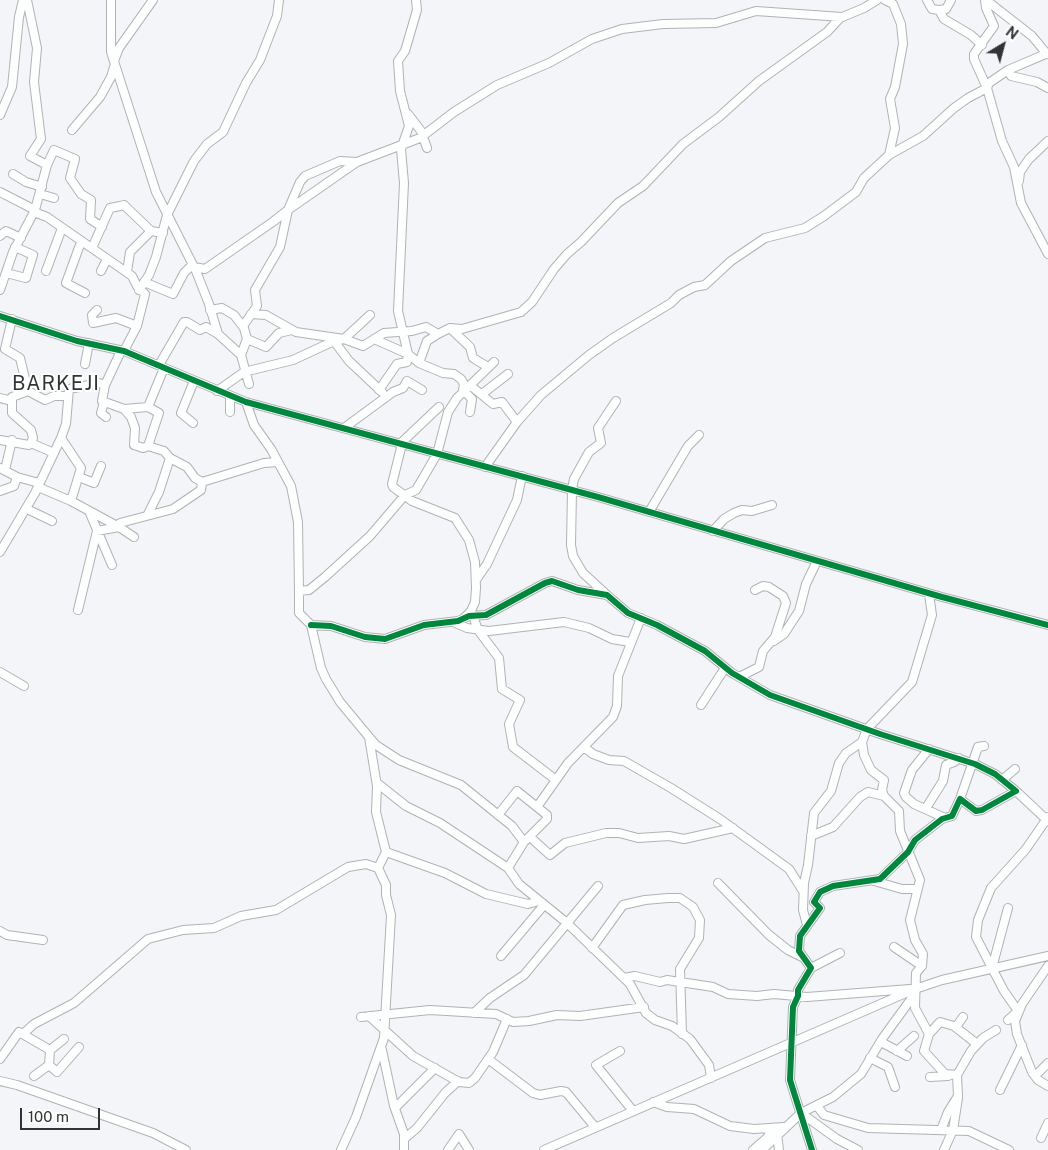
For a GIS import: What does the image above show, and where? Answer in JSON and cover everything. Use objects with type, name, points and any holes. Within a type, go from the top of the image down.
[{"type":"street","points":[[0,115],[12,88],[18,18],[25,0]]},
{"type":"street","points":[[25,0],[37,48],[34,82],[41,139],[30,156],[46,165]]},
{"type":"street","points":[[111,0],[111,52],[146,166],[167,215],[193,266],[218,334]]},
{"type":"street","points":[[72,130],[100,97],[111,77],[119,48],[153,0]]},
{"type":"street","points":[[139,290],[149,275],[167,215],[194,162],[207,144],[223,132],[246,83],[260,60],[277,16],[279,0]]},
{"type":"street","points":[[380,390],[397,364],[407,362],[408,354],[398,311],[404,183],[403,145],[409,126],[400,91],[398,62],[405,51],[417,10],[416,0]]},
{"type":"street","points":[[419,364],[427,341],[438,334],[450,328],[462,329],[521,312],[532,302],[554,269],[567,254],[582,242],[618,203],[643,186],[673,153],[709,122],[719,117],[759,81],[827,32],[842,17],[864,8],[877,0]]},
{"type":"street","points":[[885,0],[893,4],[901,24],[903,44],[895,87],[890,99],[895,128],[889,155]]},
{"type":"street","points":[[927,0],[932,9],[939,10],[946,8],[951,0]]},
{"type":"street","points":[[986,0],[986,8],[994,26],[982,45],[976,50],[974,59],[987,88],[1002,140],[1019,186]]},
{"type":"street","points":[[485,466],[518,422],[561,377],[613,338],[671,303],[679,295],[694,287],[704,285],[731,261],[765,238],[805,228],[824,216],[856,192],[864,178],[889,155],[923,136],[954,108],[987,88],[989,83],[1008,70],[1047,54],[1032,36],[986,0]]},
{"type":"street","points":[[939,10],[944,20],[971,35],[982,45]]},
{"type":"street","points":[[193,266],[205,269],[226,256],[357,162],[423,136],[454,112],[497,85],[549,63],[581,44],[622,29],[663,24],[716,23],[756,11],[842,17]]},
{"type":"street","points":[[1008,70],[1011,76],[1037,82],[1048,88]]},
{"type":"street","points":[[407,113],[423,136],[427,148]]},
{"type":"street","points":[[1048,141],[1029,159],[1020,172],[1019,186],[1021,203],[1048,254]]},
{"type":"street","points":[[0,290],[4,274],[35,211],[46,165],[54,150],[75,160],[70,178],[81,194],[91,200],[90,219],[102,227]]},
{"type":"street","points":[[242,326],[257,306],[256,290],[280,247],[288,210],[300,182],[305,176],[340,161],[357,162]]},
{"type":"street","points":[[13,174],[54,198]]},
{"type":"street","points":[[0,192],[47,217],[127,272],[132,276],[139,290],[145,294],[137,326],[105,385],[101,413],[106,417]]},
{"type":"street","points":[[92,248],[110,208],[124,206],[151,230],[163,233]]},
{"type":"street","points":[[46,271],[62,228]]},
{"type":"street","points":[[127,272],[130,252],[151,230]]},
{"type":"street","points":[[0,236],[6,231],[21,238]]},
{"type":"street","points":[[81,242],[66,283],[85,293]]},
{"type":"street","points":[[4,274],[26,278],[33,255],[16,247]]},
{"type":"street","points":[[101,271],[107,259]]},
{"type":"street","points":[[144,282],[173,294],[184,273],[193,266]]},
{"type":"street","points":[[210,310],[222,308],[234,314],[242,326],[247,339],[241,355],[244,372],[249,384]]},
{"type":"street","points":[[97,310],[92,315],[93,323],[116,318],[137,326]]},
{"type":"street","points":[[251,314],[266,315],[292,330]]},
{"type":"street","points":[[217,391],[244,372],[286,362],[334,340],[344,339],[370,315]]},
{"type":"street","points":[[0,316],[122,351],[246,402],[522,476],[929,594],[1048,625]]},
{"type":"street","points":[[12,319],[5,349],[20,358],[28,391]]},
{"type":"street","points":[[148,407],[161,367],[184,322],[188,322],[200,330],[206,327],[218,334],[241,355]]},
{"type":"street","points":[[247,339],[266,347],[279,332],[292,330],[344,339],[363,346],[384,333],[404,332],[426,327],[438,334]]},
{"type":"street","points":[[450,328],[470,347],[473,358],[491,365],[471,386],[463,390]]},
{"type":"street","points":[[299,591],[312,588],[361,544],[404,496],[416,490],[437,454],[448,412],[463,390],[464,384],[454,374],[443,373],[419,364],[408,354],[374,339]]},
{"type":"street","points":[[334,340],[348,361],[387,396]]},
{"type":"street","points":[[85,364],[89,343]]},
{"type":"street","points":[[482,394],[496,380],[508,374]]},
{"type":"street","points":[[193,422],[181,413],[194,381]]},
{"type":"street","points":[[344,428],[387,396],[403,388],[407,381],[422,390]]},
{"type":"street","points":[[0,552],[27,509],[62,438],[66,424],[69,389],[72,387],[105,385]]},
{"type":"street","points":[[471,386],[493,404],[502,402],[518,422]]},
{"type":"street","points":[[463,390],[472,399],[470,412]]},
{"type":"street","points":[[31,442],[33,438],[31,430],[12,413],[12,397],[28,391],[45,400],[54,396],[68,396]]},
{"type":"street","points":[[230,396],[230,412]]},
{"type":"street","points":[[0,398],[12,401]]},
{"type":"street","points":[[616,401],[598,428],[601,443],[589,452],[574,479],[572,490],[572,556],[583,573],[628,613],[657,625],[704,651],[738,677],[776,697],[974,764],[1002,780],[1048,819],[1026,849],[992,888],[978,920],[976,937],[1004,991],[1018,1010],[1016,1021],[1022,1044],[1035,1076],[1048,1086]]},
{"type":"street","points":[[104,402],[124,409],[148,407],[159,413],[148,446]]},
{"type":"street","points":[[246,402],[254,425],[291,486],[298,522],[299,613],[311,625],[321,668],[326,679],[344,708],[376,745],[399,760],[461,784],[527,839],[550,855],[565,843],[606,832],[638,838],[668,836],[684,839],[733,828]]},
{"type":"street","points":[[439,407],[401,444],[392,484],[404,496],[422,506],[455,518],[469,540],[475,562],[475,602],[471,611],[463,618]]},
{"type":"street","points":[[124,409],[131,417],[135,428],[134,445],[143,448],[148,446],[164,451],[170,458],[186,467],[195,478],[202,482],[264,463],[278,462]]},
{"type":"street","points":[[362,416],[359,425],[362,434]]},
{"type":"street","points":[[649,512],[688,446],[700,435]]},
{"type":"street","points":[[62,438],[81,468],[71,501]]},
{"type":"street","points":[[0,440],[12,440],[29,444],[31,442],[54,453]]},
{"type":"street","points":[[12,440],[3,469],[71,501],[134,537]]},
{"type":"street","points":[[148,514],[159,492],[170,458]]},
{"type":"street","points":[[79,477],[94,483],[101,466]]},
{"type":"street","points":[[476,580],[487,564],[517,500],[522,476]]},
{"type":"street","points":[[0,490],[14,486],[17,477]]},
{"type":"street","points":[[97,531],[118,527],[120,523],[148,514],[173,509],[200,490],[202,482]]},
{"type":"street","points":[[713,531],[724,519],[734,513],[742,510],[752,511],[772,505]]},
{"type":"street","points":[[27,509],[52,521]]},
{"type":"street","points":[[90,511],[112,565]]},
{"type":"street","points":[[78,610],[97,531]]},
{"type":"street","points":[[738,677],[759,666],[763,651],[784,634],[799,610],[806,584],[816,561]]},
{"type":"street","points":[[311,625],[331,626],[365,638],[385,639],[424,625],[453,622],[463,618],[486,615],[552,581],[578,590],[606,595]]},
{"type":"street","points":[[755,590],[763,586],[785,599],[778,629],[770,644]]},
{"type":"street","points":[[929,594],[932,615],[912,682],[867,729],[862,742],[864,755],[872,770],[884,780],[882,790],[884,796],[899,811],[900,831],[920,880],[910,920],[914,940],[923,954],[922,966],[916,973],[915,1008],[929,1034]]},
{"type":"street","points":[[473,616],[478,630],[499,658],[502,689],[520,700],[509,724],[513,747],[556,780]]},
{"type":"street","points":[[537,807],[568,763],[613,717],[617,706],[618,676],[640,618]]},
{"type":"street","points":[[453,622],[478,630],[489,631],[564,622],[589,628],[612,639],[630,642]]},
{"type":"street","points":[[701,705],[725,668]]},
{"type":"street","points":[[0,672],[22,688]]},
{"type":"street","points":[[369,736],[377,783],[376,812],[386,852],[378,868]]},
{"type":"street","points":[[807,925],[803,910],[803,891],[814,813],[831,791],[839,763],[846,753],[862,742]]},
{"type":"street","points":[[811,968],[799,951],[800,936],[820,908],[814,902],[820,892],[833,886],[874,880],[886,873],[908,852],[915,840],[945,818],[952,816],[960,799],[969,770],[974,764],[978,747],[984,746]]},
{"type":"street","points":[[584,747],[593,754],[609,760],[624,761],[671,788],[733,828],[789,869],[803,891]]},
{"type":"street","points":[[928,748],[912,770],[904,793],[910,802],[945,818]]},
{"type":"street","points":[[926,808],[943,782],[946,765],[959,758]]},
{"type":"street","points":[[1002,780],[1015,769]]},
{"type":"street","points":[[377,783],[406,806],[440,823],[508,868],[519,884],[567,923],[624,978],[655,1020],[672,1026],[701,1052],[709,1065],[711,1078]]},
{"type":"street","points":[[498,815],[517,791],[547,815],[547,819],[527,839],[508,868]]},
{"type":"street","points":[[960,799],[972,810],[982,810],[1016,791]]},
{"type":"street","points":[[811,836],[833,827],[860,797],[868,792],[884,796]]},
{"type":"street","points":[[386,852],[446,873],[486,894],[528,904],[542,903]]},
{"type":"street","points":[[23,1034],[34,1024],[74,1003],[148,939],[194,928],[214,928],[241,916],[276,910],[348,867],[366,864],[378,868],[386,885],[392,930],[382,1050],[341,1150]]},
{"type":"street","points":[[874,880],[902,889],[918,889]]},
{"type":"street","points":[[718,883],[769,935],[788,950],[802,957]]},
{"type":"street","points":[[474,1013],[490,998],[524,975],[598,886]]},
{"type":"street","points":[[592,948],[623,905],[645,900],[680,898],[693,907],[700,920],[699,938],[680,969],[682,1034]]},
{"type":"street","points":[[501,956],[542,903]]},
{"type":"street","points":[[992,968],[1008,908]]},
{"type":"street","points":[[0,931],[7,935],[43,940]]},
{"type":"street","points":[[894,947],[922,966]]},
{"type":"street","points":[[812,1150],[790,1080],[794,1007],[798,990],[811,968],[840,953]]},
{"type":"street","points":[[544,1150],[791,1042],[915,992],[992,968],[1048,956]]},
{"type":"street","points":[[1008,1020],[1018,1010],[1048,966]]},
{"type":"street","points":[[624,978],[634,976],[660,982],[668,980],[714,987],[728,994],[798,996],[915,992]]},
{"type":"street","points":[[753,1150],[774,1131],[784,1127],[801,1113],[836,1095],[861,1074],[880,1042],[915,992]]},
{"type":"street","points":[[507,1019],[488,1059],[475,1078],[469,1082],[458,1081],[413,1056],[384,1030],[365,1017],[430,1010],[496,1014],[507,1019],[513,1022],[530,1021],[557,1015],[580,1016],[644,1007]]},
{"type":"street","points":[[956,1027],[963,1017]]},
{"type":"street","points":[[954,1075],[945,1074],[924,1051],[929,1034],[940,1022],[956,1027],[977,1044]]},
{"type":"street","points":[[944,1150],[953,1130],[958,1096],[954,1075],[977,1044],[996,1030]]},
{"type":"street","points":[[0,1059],[18,1032],[50,1050]]},
{"type":"street","points":[[897,1051],[914,1036]]},
{"type":"street","points":[[34,1076],[44,1071],[48,1065],[50,1050],[64,1039]]},
{"type":"street","points":[[880,1042],[907,1056]]},
{"type":"street","points":[[1000,1090],[1022,1044]]},
{"type":"street","points":[[48,1065],[57,1072],[79,1047]]},
{"type":"street","points":[[382,1050],[404,1139],[404,1150]]},
{"type":"street","points":[[620,1051],[596,1065],[633,1111]]},
{"type":"street","points":[[870,1058],[888,1068],[895,1087]]},
{"type":"street","points":[[488,1059],[533,1093],[540,1095],[561,1090],[566,1092],[595,1127]]},
{"type":"street","points":[[1035,1076],[1048,1062]]},
{"type":"street","points":[[395,1108],[435,1068]]},
{"type":"street","points":[[930,1077],[954,1075]]},
{"type":"street","points":[[0,1081],[17,1085],[153,1133],[186,1150]]},
{"type":"street","points":[[404,1139],[423,1121],[445,1093],[458,1081]]},
{"type":"street","points":[[941,1130],[948,1112],[958,1096]]},
{"type":"street","points":[[653,1102],[667,1107],[694,1109],[730,1126],[774,1131]]},
{"type":"street","points":[[817,1106],[824,1114],[868,1128],[970,1131],[1009,1150]]},
{"type":"street","points":[[801,1113],[837,1139],[858,1150]]},
{"type":"street","points":[[1041,1138],[1048,1123]]},
{"type":"street","points":[[762,1150],[774,1131]]},
{"type":"street","points":[[774,1131],[779,1150]]},
{"type":"street","points":[[448,1150],[459,1134],[469,1150]]},
{"type":"cycle path","points":[[0,316],[77,341],[124,351],[246,402],[598,497],[942,597],[1048,625]]},
{"type":"cycle path","points":[[311,625],[331,626],[365,637],[385,639],[424,625],[458,621],[469,616],[486,615],[552,581],[578,590],[607,595],[628,613],[657,625],[705,651],[732,673],[770,695],[880,734],[975,764],[995,774],[1016,791],[982,810],[976,811],[960,799],[952,816],[942,819],[915,840],[908,852],[880,879],[833,886],[820,892],[814,902],[820,908],[800,936],[799,951],[811,968],[798,990],[798,996],[793,1007],[790,1080],[812,1150]]},
{"type":"district","name":"BARKEJI","points":[[56,384]]}]
